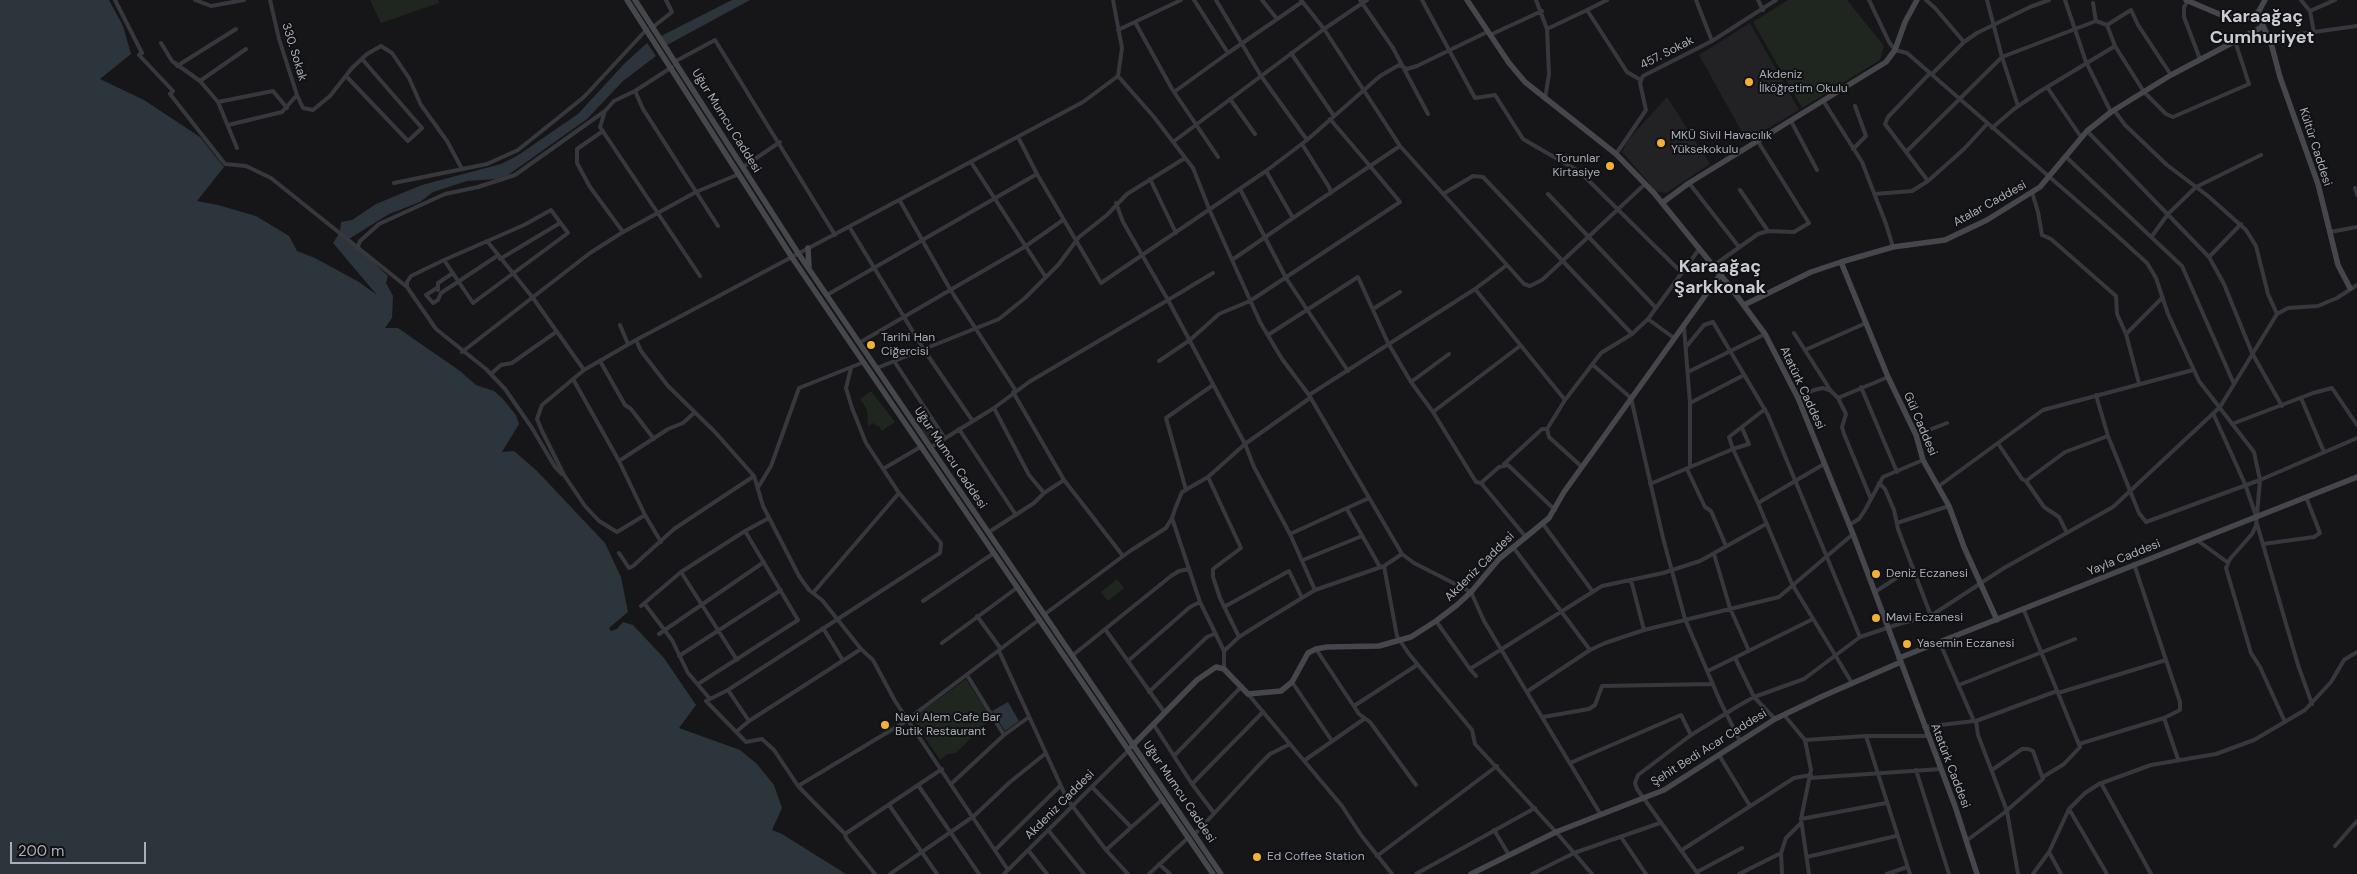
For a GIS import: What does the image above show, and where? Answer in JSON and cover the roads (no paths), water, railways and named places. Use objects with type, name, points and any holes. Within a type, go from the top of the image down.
[{"type":"street","points":[[115,0],[142,53],[139,55],[173,91],[170,94],[225,164],[246,166],[271,178],[407,287],[436,329],[491,374],[505,388],[555,467],[564,475]]},
{"type":"street","points":[[195,0],[210,6],[244,0]]},
{"type":"street","name":"330. Sokak","points":[[270,0],[279,39],[303,108],[313,110],[330,96],[346,76]]},
{"type":"street","points":[[627,0],[646,29],[655,36],[666,51]]},
{"type":"street","points":[[635,0],[653,27],[655,36]]},
{"type":"street","points":[[653,27],[672,12],[666,0]]},
{"type":"street","points":[[645,515],[616,532],[599,521],[585,506],[564,475],[537,419],[542,405],[584,370],[628,344],[808,248],[850,228],[1083,102],[1118,76],[1122,48],[1113,0]]},
{"type":"street","points":[[1118,30],[1181,0]]},
{"type":"street","points":[[1194,0],[1228,53]]},
{"type":"street","points":[[1216,0],[1261,76],[1307,140]]},
{"type":"street","points":[[1262,0],[1277,19]]},
{"type":"street","points":[[1173,142],[1324,29],[1361,2],[1367,0]]},
{"type":"street","points":[[1422,0],[1476,98],[1495,95],[1524,140],[1580,172],[1616,210],[1682,273]]},
{"type":"street","name":"Atatürk Caddesi","points":[[1467,0],[1488,34],[1525,82],[1544,99],[1616,154],[1662,203],[1700,248],[1765,334],[1798,398],[1853,534],[1941,769],[1966,840],[1974,873]]},
{"type":"street","points":[[1536,0],[1542,11],[1547,28],[1549,74],[1544,99]]},
{"type":"street","points":[[1547,28],[1607,0]]},
{"type":"street","points":[[1696,0],[1712,41]]},
{"type":"street","points":[[1758,0],[1762,10]]},
{"type":"street","name":"457. Sokak","points":[[1616,154],[1646,110],[1640,79],[1712,41],[1776,0]]},
{"type":"street","points":[[1868,0],[1888,42],[1895,50],[1908,53],[2147,263],[2156,278],[2162,298],[2199,381],[2254,452],[2260,480],[2257,523],[2298,665],[2312,704]]},
{"type":"street","points":[[1662,203],[1689,183],[1757,140],[1824,102],[1886,62],[1895,50],[1905,22],[1917,0]]},
{"type":"street","points":[[1926,0],[1964,42]]},
{"type":"street","points":[[1987,0],[1995,24],[2002,57],[2018,106]]},
{"type":"street","points":[[2028,0],[2030,7]]},
{"type":"street","points":[[1928,182],[1885,124],[1888,117],[1964,42],[1995,24],[2049,0]]},
{"type":"street","points":[[2065,0],[2086,62],[2112,111],[2167,164],[2241,224],[2256,246],[2266,288],[2277,314]]},
{"type":"street","points":[[2200,59],[2184,17],[2186,0],[2226,17],[2243,18],[2258,12],[2265,0]]},
{"type":"street","points":[[2301,0],[2310,11],[2314,33]]},
{"type":"street","points":[[2310,11],[2335,0]]},
{"type":"street","points":[[1174,92],[1302,1],[1324,29],[1365,89],[1400,146],[1524,284],[1530,286],[1542,280],[1587,236],[1644,185]]},
{"type":"street","points":[[1361,2],[1393,48],[1428,114]]},
{"type":"street","points":[[2093,3],[2096,21]]},
{"type":"street","points":[[1587,10],[1627,72],[1640,79]]},
{"type":"street","points":[[2107,25],[2131,10],[2138,25],[2171,75]]},
{"type":"street","points":[[1018,137],[1037,174],[1100,283],[1142,257],[1266,171],[1307,140],[1365,89],[1394,67],[1407,69],[1417,66],[1450,49],[1542,11]]},
{"type":"street","name":"Kültür Caddesi","points":[[2258,12],[2262,27],[2271,43],[2280,77],[2318,184],[2338,264],[2350,288]]},
{"type":"street","points":[[1906,152],[2002,57],[2096,21],[2107,25],[2115,46],[2144,92],[2166,114],[2173,117],[2249,84],[2248,76],[2234,41]]},
{"type":"street","points":[[1135,22],[1174,92],[1218,157]]},
{"type":"street","points":[[2271,43],[2285,36],[2357,26]]},
{"type":"street","name":"Atalar Caddesi","points":[[1744,305],[1811,272],[1893,247],[1945,240],[1987,220],[2040,187],[2086,131],[2112,111],[2171,75],[2262,27]]},
{"type":"street","points":[[177,66],[236,28]]},
{"type":"street","points":[[394,183],[487,164],[518,150],[584,97],[646,29]]},
{"type":"street","points":[[676,61],[715,40],[780,142],[835,235]]},
{"type":"street","points":[[161,43],[177,66],[200,81],[218,102],[237,148]]},
{"type":"street","points":[[362,59],[422,128],[408,141],[346,76],[362,59],[381,46],[392,53],[409,78],[421,105],[447,141],[462,169]]},
{"type":"street","points":[[1992,128],[2018,106],[2086,62],[2115,46]]},
{"type":"street","points":[[200,81],[246,49]]},
{"type":"street","name":"Uğur Mumcu Caddesi","points":[[666,51],[676,61],[743,167],[795,255],[810,271],[827,295],[859,343],[867,360]]},
{"type":"street","name":"Uğur Mumcu Caddesi","points":[[666,51],[672,67],[739,174],[867,360],[989,532],[1196,834],[1221,874]]},
{"type":"street","points":[[1292,53],[1334,116]]},
{"type":"street","points":[[358,249],[360,241],[379,224],[445,194],[478,187],[514,175],[605,111],[622,95],[635,90],[672,67]]},
{"type":"street","points":[[1118,76],[1193,168],[1250,301],[1268,335],[1282,359],[1310,396],[1402,554],[1414,563],[1471,592],[1484,621],[1528,691],[1600,815]]},
{"type":"street","points":[[2047,87],[2082,137]]},
{"type":"street","points":[[635,90],[644,109],[718,226]]},
{"type":"street","points":[[218,102],[273,91],[287,108]]},
{"type":"street","points":[[228,125],[282,112],[297,95]]},
{"type":"street","points":[[1230,99],[1255,134]]},
{"type":"street","points":[[1824,102],[1862,162],[1893,247]]},
{"type":"street","points":[[1854,149],[1866,136],[1855,106]]},
{"type":"street","points":[[605,111],[600,122],[603,131],[700,276]]},
{"type":"street","points":[[1159,361],[1190,340],[1219,314],[1250,301],[1400,202],[1330,119]]},
{"type":"street","points":[[1791,121],[1817,170]]},
{"type":"street","points":[[1875,194],[1912,190],[1928,182],[1964,149],[1987,124]]},
{"type":"street","points":[[603,131],[577,148],[577,163],[590,187],[623,232]]},
{"type":"street","points":[[2086,131],[2209,256],[2224,284],[2252,353],[2282,406]]},
{"type":"street","points":[[1714,266],[1758,234],[1768,231],[1794,232],[1809,224],[1757,140]]},
{"type":"street","points":[[743,167],[780,142]]},
{"type":"street","points":[[1302,144],[1329,187],[1330,193]]},
{"type":"street","points":[[1232,260],[1400,146]]},
{"type":"street","points":[[2152,236],[2168,214],[2196,187],[2261,155]]},
{"type":"street","points":[[2065,156],[2182,266],[2234,384]]},
{"type":"street","points":[[874,370],[999,319],[1059,264],[1076,242],[1107,215],[1116,203],[1127,194],[1185,158]]},
{"type":"street","points":[[971,162],[1046,276]]},
{"type":"street","points":[[1266,171],[1293,218]]},
{"type":"street","points":[[462,352],[590,253],[657,212],[696,192],[739,174]]},
{"type":"street","points":[[827,295],[1037,174]]},
{"type":"street","points":[[1444,194],[1473,176],[1482,176],[1632,334]]},
{"type":"street","points":[[1150,180],[1176,233]]},
{"type":"street","points":[[1689,183],[1739,247]]},
{"type":"street","points":[[2355,188],[2357,195]]},
{"type":"street","points":[[1240,189],[1286,278],[1348,371]]},
{"type":"street","points":[[1740,190],[1768,231]]},
{"type":"street","points":[[2032,192],[2042,235],[2051,239],[2114,294],[2117,300],[2116,311],[2126,334],[2139,383]]},
{"type":"street","points":[[1548,194],[1656,308]]},
{"type":"street","points":[[900,201],[950,289],[1014,391],[1064,480],[1123,556]]},
{"type":"street","points":[[1116,203],[1142,257],[1168,300],[1245,444],[1254,467],[1303,560],[1315,590]]},
{"type":"street","points":[[407,287],[407,282],[411,276],[444,260],[487,241],[551,210],[568,233],[473,303],[444,260]]},
{"type":"street","points":[[859,343],[1026,246],[1063,220]]},
{"type":"street","points":[[453,273],[438,283],[436,288],[426,295],[432,304],[438,300],[441,293],[560,223]]},
{"type":"street","points":[[2209,256],[2241,224]]},
{"type":"street","points":[[2329,232],[2357,227]]},
{"type":"street","points":[[850,228],[924,350],[972,420]]},
{"type":"street","points":[[487,241],[512,275],[533,298],[584,370]]},
{"type":"street","points":[[808,248],[810,271]]},
{"type":"street","points":[[1582,467],[1548,437],[1547,430],[1565,400],[1601,353],[1632,334],[1648,319],[1700,248]]},
{"type":"street","name":"Gül Caddesi","points":[[1840,262],[1888,377],[1916,435],[1923,460],[1949,506],[1997,620]]},
{"type":"street","points":[[1045,614],[1123,556],[1166,528],[1180,496],[1186,490],[1208,477],[1245,444],[1310,396],[1388,343],[1475,289],[1507,265]]},
{"type":"street","points":[[930,447],[994,408],[1014,391],[1213,273]]},
{"type":"street","name":"Akdeniz Caddesi","points":[[1316,649],[1379,646],[1411,636],[1436,621],[1471,592],[1499,559],[1525,536],[1543,524],[1555,510],[1564,492],[1720,275]]},
{"type":"street","points":[[1268,335],[1358,277],[1388,343],[1411,382],[1433,412],[1476,482],[1481,483],[1525,536]]},
{"type":"street","points":[[1742,848],[1698,873],[1643,799],[1636,786],[1638,775],[1691,735],[1726,713],[1754,697],[1804,679],[1860,637],[1888,627],[1931,616],[1980,583],[2113,507],[2220,407],[2277,314],[2288,308],[2318,306],[2337,298],[2357,285]]},
{"type":"street","points":[[436,288],[441,293]]},
{"type":"street","points":[[1475,289],[1565,400]]},
{"type":"street","points":[[1373,309],[1400,292]]},
{"type":"street","points":[[2126,334],[2162,298]]},
{"type":"street","points":[[1648,319],[1674,338]]},
{"type":"street","points":[[1686,347],[1704,325],[1711,322],[1730,350],[1765,409],[1860,637]]},
{"type":"street","points":[[1805,350],[1866,323]]},
{"type":"street","points":[[620,325],[628,344]]},
{"type":"street","points":[[1684,326],[1690,403],[1688,468],[1705,507],[1711,511],[1726,546]]},
{"type":"street","points":[[491,374],[501,365],[512,363],[556,332]]},
{"type":"street","points":[[1794,333],[1831,391],[1838,398],[1846,414],[1842,427],[1844,434],[1871,499]]},
{"type":"street","points":[[1688,372],[1765,334]]},
{"type":"street","points":[[636,340],[641,352],[668,386],[715,432],[754,476],[759,486],[763,506],[799,576],[813,593],[822,600],[861,649],[873,660],[886,686],[974,816],[1008,870]]},
{"type":"street","points":[[1433,412],[1520,346]]},
{"type":"street","points":[[1411,382],[1449,354]]},
{"type":"street","points":[[759,486],[771,466],[800,388],[867,360]]},
{"type":"street","points":[[600,361],[625,405],[631,409],[654,439]]},
{"type":"street","points":[[894,361],[944,437]]},
{"type":"street","points":[[1592,365],[1631,398],[1650,484],[1685,619],[1740,741]]},
{"type":"street","points":[[851,368],[846,388],[866,443],[899,493],[942,545],[941,551],[728,690],[706,701],[746,742],[762,740],[774,750],[798,786],[845,834],[846,838],[875,874]]},
{"type":"street","name":"Uğur Mumcu Caddesi","points":[[874,370],[922,446],[1213,874]]},
{"type":"street","points":[[1939,486],[1999,445],[2043,410],[2193,370]]},
{"type":"street","points":[[1690,403],[1744,375]]},
{"type":"street","points":[[1838,398],[1888,377]]},
{"type":"street","points":[[573,379],[619,461],[645,515],[662,542]]},
{"type":"street","points":[[1186,490],[1166,418],[1213,386]]},
{"type":"street","points":[[1798,398],[1823,388],[1831,391]]},
{"type":"street","points":[[1861,388],[1897,472]]},
{"type":"street","points":[[2232,424],[2332,388],[2357,425]]},
{"type":"street","points":[[2096,395],[2108,436],[2139,513],[2146,522],[2260,480],[2357,438]]},
{"type":"street","points":[[2301,398],[2324,452]]},
{"type":"street","points":[[994,408],[1029,475],[1044,493]]},
{"type":"street","points":[[1765,409],[1729,437],[1792,584],[1852,684]]},
{"type":"street","points":[[619,461],[683,423],[694,412]]},
{"type":"street","points":[[2213,414],[2257,515]]},
{"type":"street","points":[[1916,435],[1947,423]]},
{"type":"street","points":[[1650,484],[1749,444],[1742,428]]},
{"type":"street","points":[[959,429],[1016,515]]},
{"type":"street","points":[[1481,483],[1542,429],[1547,430]]},
{"type":"street","points":[[2026,481],[2065,452],[2108,436]]},
{"type":"street","points":[[1999,445],[2044,507],[2059,517],[2067,533]]},
{"type":"street","points":[[883,469],[922,446]]},
{"type":"street","points":[[1849,526],[1859,519],[1883,477],[1923,460]]},
{"type":"street","points":[[1504,464],[1513,468],[1555,510]]},
{"type":"street","points":[[1758,503],[1824,464]]},
{"type":"street","points":[[620,553],[629,568],[674,530],[754,476]]},
{"type":"street","name":"Yayla Caddesi","points":[[1900,660],[1939,641],[1997,620],[2357,476]]},
{"type":"street","points":[[1208,477],[1241,548],[1213,569],[1213,576],[1224,607],[1238,637]]},
{"type":"street","points":[[989,532],[1034,503],[1044,493],[1064,480]]},
{"type":"street","points":[[1879,482],[1885,489],[1931,616]]},
{"type":"street","points":[[813,593],[899,493]]},
{"type":"street","points":[[2263,544],[2314,537],[2320,533],[2306,497]]},
{"type":"street","points":[[1290,534],[1369,498]]},
{"type":"street","points":[[1897,523],[1949,506]]},
{"type":"street","points":[[1347,509],[1382,566],[1400,640],[1417,665],[1472,730],[1475,744],[1535,808],[1592,874]]},
{"type":"street","points":[[710,699],[688,673],[665,629],[642,604],[681,572],[769,518]]},
{"type":"street","points":[[1172,518],[1200,602],[1214,634],[1224,651],[1224,669]]},
{"type":"street","points":[[2257,523],[2252,534],[2227,562],[2226,568],[2251,653],[2260,667],[2285,722]]},
{"type":"street","points":[[1543,524],[1593,592]]},
{"type":"street","points":[[1470,669],[1602,586],[1672,570],[1714,554],[1766,524]]},
{"type":"street","points":[[698,684],[798,620],[745,531]]},
{"type":"street","points":[[1528,691],[1590,650],[1644,630],[1779,597],[1853,534]]},
{"type":"street","points":[[1303,560],[1362,536]]},
{"type":"street","points":[[2197,540],[2227,562]]},
{"type":"street","points":[[1513,546],[1590,650]]},
{"type":"street","points":[[923,600],[994,552]]},
{"type":"street","points":[[1224,651],[1238,637],[1315,590],[1382,566],[1402,554]]},
{"type":"street","points":[[1714,554],[1730,608],[1749,651]]},
{"type":"street","points":[[659,634],[701,603],[764,562]]},
{"type":"street","points":[[2079,744],[2164,718],[2180,710],[2166,660],[2134,564]]},
{"type":"street","points":[[1875,592],[1913,567]]},
{"type":"street","points":[[1073,655],[1172,576],[1179,571],[1189,569]]},
{"type":"street","points":[[1224,607],[1289,571],[1302,598]]},
{"type":"street","points":[[681,572],[737,660]]},
{"type":"street","points":[[1631,580],[1644,630]]},
{"type":"street","points":[[942,643],[1018,587]]},
{"type":"street","points":[[679,656],[781,590]]},
{"type":"street","points":[[1128,661],[1190,607],[1200,602]]},
{"type":"street","points":[[2024,608],[2080,747],[2064,764],[2043,777]]},
{"type":"street","points":[[977,616],[1000,650],[1060,786],[1072,807],[1128,874]]},
{"type":"street","points":[[1708,671],[1813,618]]},
{"type":"street","points":[[798,786],[823,769],[885,735],[1040,619]]},
{"type":"street","points":[[1436,621],[1476,676]]},
{"type":"street","points":[[823,628],[842,660]]},
{"type":"street","points":[[1105,628],[1149,692],[1166,713]]},
{"type":"street","points":[[1149,692],[1207,638],[1214,634]]},
{"type":"street","points":[[1959,685],[2042,650],[2075,639]]},
{"type":"street","points":[[1939,641],[1975,721],[1978,735],[2007,811],[2018,874]]},
{"type":"street","points":[[736,732],[749,721],[861,649]]},
{"type":"street","points":[[1248,694],[1281,691],[1292,682],[1308,653],[1316,649],[1354,706],[1364,719],[1370,722],[1416,785]]},
{"type":"street","points":[[2033,874],[2049,852],[2069,809],[2085,794],[2101,783],[2151,765],[2216,754],[2254,740],[2312,704],[2331,682],[2344,660],[2357,652]]},
{"type":"street","points":[[1735,658],[1754,697],[1775,719]]},
{"type":"street","name":"Şehit Bedi Acar Caddesi","points":[[1472,874],[1556,832],[1643,799],[1676,782],[1784,714],[1852,684],[1900,660]]},
{"type":"street","points":[[1924,727],[1975,721],[2058,692],[2166,660]]},
{"type":"street","points":[[1354,706],[1417,665]]},
{"type":"street","points":[[1129,750],[1209,670],[1216,667],[1224,669],[1242,686],[1305,760],[1342,806],[1392,874]]},
{"type":"street","points":[[967,675],[1004,735]]},
{"type":"street","points":[[1292,682],[1332,741]]},
{"type":"street","points":[[1543,717],[1589,709],[1595,705],[1602,686],[1713,684]]},
{"type":"street","points":[[1174,756],[1242,686]]},
{"type":"street","points":[[728,690],[749,721]]},
{"type":"street","points":[[1192,784],[1263,712]]},
{"type":"street","points":[[1784,714],[1805,740],[1811,776],[1802,807],[1801,821],[1809,874]]},
{"type":"street","points":[[1570,763],[1681,715],[1691,735]]},
{"type":"street","points":[[952,784],[1004,735],[1030,718]]},
{"type":"street","points":[[2164,718],[2178,759]]},
{"type":"street","points":[[1305,760],[1364,719]]},
{"type":"street","points":[[1154,724],[1192,784],[1214,813]]},
{"type":"street","points":[[1805,740],[1866,736],[1928,736]]},
{"type":"street","points":[[1866,736],[1896,836],[1910,874]]},
{"type":"street","points":[[1196,834],[1270,754],[1290,744]]},
{"type":"street","points":[[1966,840],[2007,811],[2043,781],[2033,752],[2028,749],[2022,749],[1992,770]]},
{"type":"street","name":"Akdeniz Caddesi","points":[[1004,874],[1129,750]]},
{"type":"street","points":[[890,874],[952,834],[1010,782],[1046,754]]},
{"type":"street","points":[[1719,755],[1750,806]]},
{"type":"street","points":[[1377,856],[1497,766]]},
{"type":"street","points":[[845,834],[942,769]]},
{"type":"street","points":[[1682,850],[1794,778],[1941,769]]},
{"type":"street","points":[[1916,770],[1948,874]]},
{"type":"street","points":[[2101,783],[2152,874]]},
{"type":"street","points":[[918,785],[979,874]]},
{"type":"street","points":[[995,850],[1060,786]]},
{"type":"street","points":[[1092,786],[1130,826]]},
{"type":"street","points":[[1106,850],[1130,826],[1163,799]]},
{"type":"street","points":[[1782,874],[1781,853],[1786,838],[1801,821],[1886,802]]},
{"type":"street","points":[[889,805],[937,874]]},
{"type":"street","points":[[1416,874],[1535,808]]},
{"type":"street","points":[[2069,809],[2108,874]]},
{"type":"street","points":[[2335,846],[2357,821]]},
{"type":"street","points":[[1532,874],[1574,853],[1660,823]]},
{"type":"street","points":[[1048,830],[1084,874]]},
{"type":"street","points":[[1494,830],[1509,855]]},
{"type":"street","points":[[1807,857],[1896,836]]},
{"type":"street","points":[[1149,874],[1189,837]]},
{"type":"street","points":[[1621,838],[1646,874]]},
{"type":"street","points":[[1028,850],[1047,874]]},
{"type":"street","points":[[2049,852],[2061,874]]},
{"type":"street","points":[[1739,874],[1781,853]]},
{"type":"street","points":[[1158,864],[1170,874]]},
{"type":"street","points":[[1887,874],[1907,867]]},
{"type":"place","name":"Akdeniz İlköğretim Okulu","points":[[1749,82]]},
{"type":"place","name":"MKÜ Sivil Havacılık Yüksekokulu","points":[[1661,143]]},
{"type":"place","name":"Torunlar Kirtasiye","points":[[1610,166]]},
{"type":"place","name":"Tarihi Han Ciğercisi","points":[[871,345]]},
{"type":"place","name":"Deniz Eczanesi","points":[[1876,574]]},
{"type":"place","name":"Mavi Eczanesi","points":[[1876,618]]},
{"type":"place","name":"Yasemin Eczanesi","points":[[1907,644]]},
{"type":"place","name":"Navi Alem Cafe Bar Butik Restaurant","points":[[885,725]]},
{"type":"place","name":"Ed Coffee Station","points":[[1257,857]]},
{"type":"district","name":"Karaağaç Cumhuriyet","points":[[2262,27]]},
{"type":"district","name":"Karaağaç Şarkkonak","points":[[1720,277]]}]
